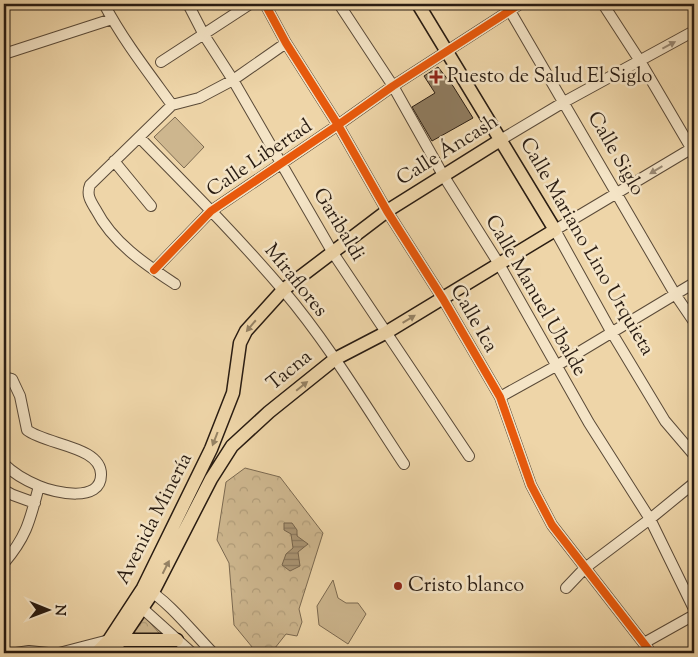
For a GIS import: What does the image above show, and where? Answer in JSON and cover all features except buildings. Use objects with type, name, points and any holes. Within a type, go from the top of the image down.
[{"type":"main road","name":"Calle Mariano Lino Urquieta","points":[[418,4],[446,52],[502,139],[555,230]]},
{"type":"main road","name":"Calle Áncash","points":[[233,393],[240,343],[246,331],[283,290],[387,211],[502,139]]},
{"type":"main road","name":"Tacna","points":[[269,412],[335,360],[443,299],[555,230]]},
{"type":"main road","name":"Avenida Minería","points":[[148,590],[211,449],[233,393]]},
{"type":"main road","name":"Avenida Minería","points":[[112,653],[115,640],[148,590],[211,479],[232,446],[269,412]]},
{"type":"main road","name":"Avenida Minería","points":[[96,653],[115,640]]},
{"type":"main road","points":[[115,640],[177,640]]},
{"type":"street","points":[[104,4],[144,67],[172,105]]},
{"type":"street","name":"Garibaldi","points":[[188,4],[204,35],[233,80],[333,253],[470,456]]},
{"type":"street","points":[[161,62],[250,4]]},
{"type":"street","name":"Calle Ica","points":[[265,4],[286,43],[338,125],[387,211],[443,299],[500,397],[538,502],[552,525],[646,646],[694,615]]},
{"type":"street","name":"Calle Manuel Ubalde","points":[[339,4],[393,86],[443,175],[499,264],[589,423],[650,519],[694,609]]},
{"type":"street","name":"Calle Libertad","points":[[154,270],[211,211],[393,86],[446,52],[508,7],[520,4]]},
{"type":"street","points":[[555,230],[693,150],[640,61],[603,4]]},
{"type":"street","name":"Calle Siglo","points":[[508,7],[618,193],[675,294],[694,322]]},
{"type":"street","points":[[4,54],[112,19]]},
{"type":"street","name":"Calle Áncash","points":[[502,139],[564,102],[694,31]]},
{"type":"street","points":[[175,284],[125,248],[102,222],[89,197],[88,190],[90,185],[172,105],[199,98],[233,80],[286,43]]},
{"type":"street","name":"Miraflores","points":[[140,138],[211,211],[283,290],[335,360],[404,464]]},
{"type":"street","points":[[114,161],[152,206]]},
{"type":"street","name":"Calle Mariano Lino Urquieta","points":[[555,230],[612,333],[665,421],[694,455]]},
{"type":"street","points":[[500,397],[556,366],[694,283]]},
{"type":"street","points":[[4,377],[12,379],[20,396],[27,430],[38,437],[86,452],[100,465],[101,475],[99,484],[92,490],[83,493],[66,494],[39,486],[9,470],[4,464]]},
{"type":"street","points":[[566,588],[586,568],[650,519],[694,482]]},
{"type":"street","points":[[4,563],[16,550],[27,529],[39,486]]},
{"type":"street","points":[[4,490],[35,503]]},
{"type":"street","points":[[148,590],[213,653]]},
{"type":"street","points":[[137,606],[192,653]]},
{"type":"street","points":[[16,653],[29,651],[59,653],[115,640]]},
{"type":"green space","points":[[175,117],[204,147],[184,168],[154,137]]},
{"type":"green space","points":[[245,468],[280,477],[323,533],[299,609],[302,622],[297,636],[286,634],[271,653],[257,653],[234,625],[229,563],[217,540],[226,482]]},
{"type":"green space","points":[[333,580],[338,598],[346,603],[358,603],[366,614],[348,644],[319,625],[317,606]]},
{"type":"green space","points":[[143,615],[161,635],[129,636]]},
{"type":"shaded area","points":[[284,523],[292,523],[297,530],[297,536],[308,544],[298,552],[300,566],[290,571],[282,565],[286,554],[293,548],[291,534],[284,530]]},
{"type":"cycle path","points":[[265,4],[286,43],[338,125],[387,211],[443,299],[500,397],[531,485],[552,525],[649,650]]},
{"type":"cycle path","points":[[154,270],[211,211],[393,86],[520,4]]},
{"type":"place","name":"Puesto de Salud El Siglo","points":[[436,77]]},
{"type":"place","name":"Cristo blanco","points":[[398,586]]}]
